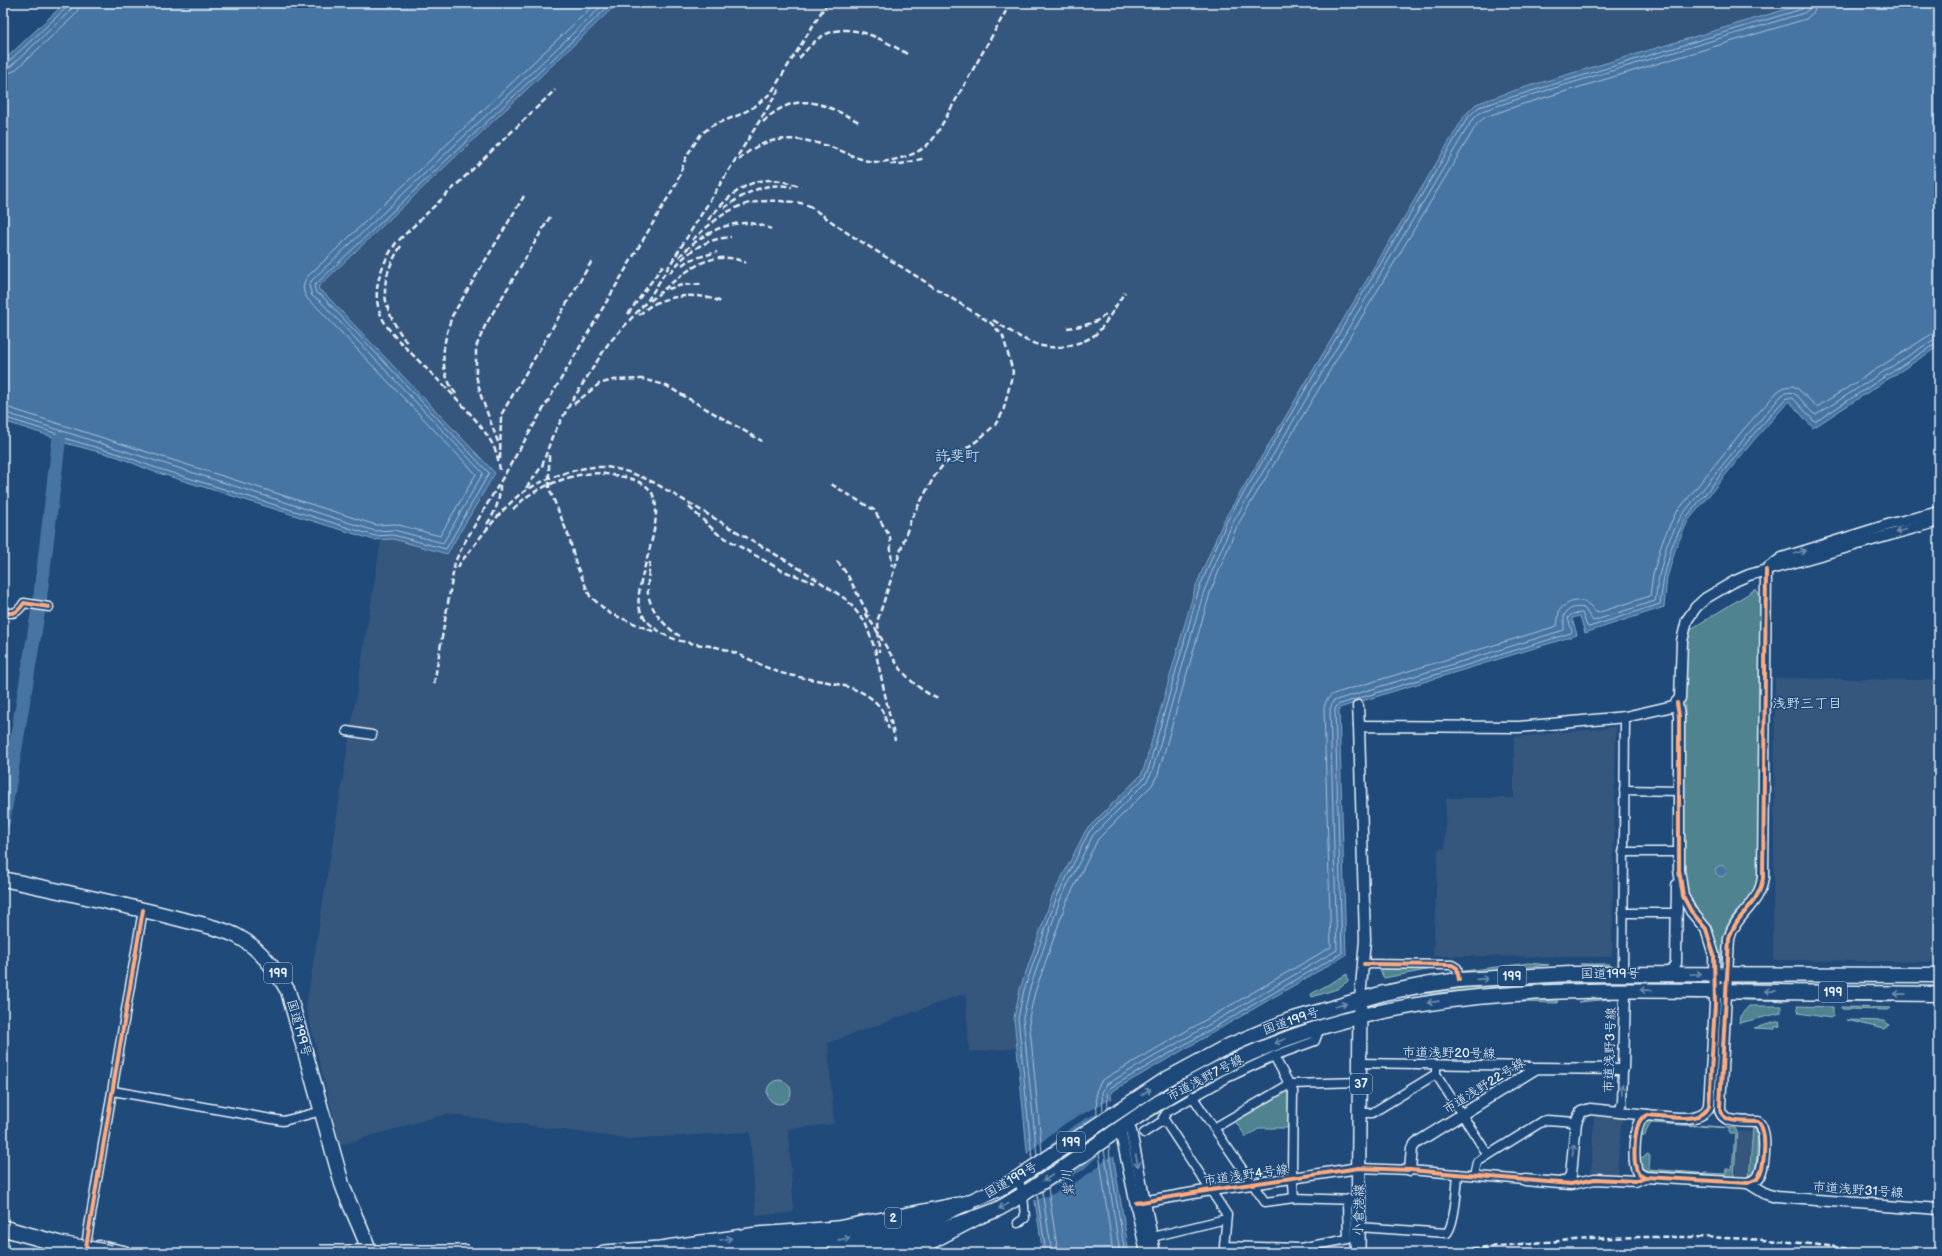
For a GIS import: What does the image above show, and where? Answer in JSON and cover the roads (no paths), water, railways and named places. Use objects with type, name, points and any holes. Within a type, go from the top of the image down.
[{"type":"highway","name":"国道199号","points":[[3,879],[142,910],[218,929],[237,936],[261,954],[277,972],[288,991],[342,1184],[351,1210],[366,1240],[370,1253]]},
{"type":"highway","name":"国道199号","points":[[835,1253],[876,1247],[975,1218],[997,1209],[1027,1192],[1119,1122],[1165,1080],[1226,1047],[1287,1021],[1360,999],[1424,985],[1459,980],[1513,976],[1623,973],[1939,975]]},
{"type":"highway","points":[[1807,975],[1851,982],[1939,983]]},
{"type":"highway","name":"国道199号","points":[[694,1253],[819,1243],[862,1237],[911,1224],[969,1203],[1023,1175],[1047,1158],[1119,1122],[1201,1084],[1240,1058],[1320,1027],[1360,1016],[1408,1006],[1477,996],[1561,991],[1625,990],[1939,994]]},
{"type":"highway","name":"2","points":[[604,1253],[660,1249],[749,1236],[857,1226],[969,1203]]},
{"type":"highway","points":[[889,1253],[929,1242],[975,1218]]},
{"type":"highway","points":[[3,1222],[85,1249],[124,1253]]},
{"type":"highway","points":[[3,1228],[60,1244],[111,1253]]},
{"type":"highway","points":[[3,1245],[35,1253]]},
{"type":"highway","points":[[3,1250],[12,1253]]},
{"type":"highway","points":[[320,1253],[469,1253]]},
{"type":"main road","name":"小倉港線","points":[[1358,1253],[1358,1227],[1354,1200],[1359,1168],[1361,1082],[1360,999]]},
{"type":"street","points":[[1766,570],[1782,558],[1891,524],[1939,512]]},
{"type":"street","points":[[1721,974],[1708,934],[1686,904],[1680,878],[1679,716],[1677,703],[1681,690],[1682,641],[1684,630],[1691,613],[1706,598],[1735,581],[1766,570],[1781,567],[1939,521]]},
{"type":"street","points":[[1648,1115],[1642,1118],[1638,1124],[1634,1160],[1638,1173],[1645,1176],[1748,1183],[1756,1181],[1760,1174],[1762,1168],[1764,1134],[1762,1125],[1758,1122],[1726,1118],[1720,1110],[1721,974],[1730,934],[1737,922],[1756,900],[1762,887],[1766,570]]},
{"type":"street","points":[[3,612],[10,614],[18,612],[24,602],[49,607]]},
{"type":"street","points":[[1359,726],[1519,728],[1625,717],[1667,708],[1677,703]]},
{"type":"street","points":[[1358,706],[1365,940],[1360,999]]},
{"type":"street","points":[[1623,973],[1625,717]]},
{"type":"street","points":[[347,731],[372,735]]},
{"type":"street","points":[[1624,790],[1679,791]]},
{"type":"street","points":[[1623,852],[1679,852]]},
{"type":"street","points":[[1665,974],[1672,970],[1676,963],[1676,887],[1680,878]]},
{"type":"street","points":[[85,1249],[142,910]]},
{"type":"street","points":[[1623,913],[1676,913]]},
{"type":"street","points":[[1364,964],[1452,965],[1456,968],[1459,980]]},
{"type":"street","name":"市道浅野3号線","points":[[1618,1111],[1622,1102],[1625,990]]},
{"type":"street","points":[[1567,1181],[1576,1122],[1579,1114],[1586,1109],[1694,1118],[1703,1114],[1708,1108],[1721,991]]},
{"type":"street","points":[[1300,1034],[1308,1036],[1310,1043],[1317,1039],[1320,1027]]},
{"type":"street","name":"市道浅野7号線","points":[[1310,1043],[1201,1084],[1192,1096],[1164,1114],[1164,1120],[1227,1215],[1224,1246],[1300,1248],[1348,1239],[1348,1203],[1354,1200]]},
{"type":"street","points":[[1274,1056],[1293,1091],[1292,1179],[1294,1198]]},
{"type":"street","name":"市道浅野20号線","points":[[1360,1063],[1530,1066],[1537,1068]]},
{"type":"street","points":[[1436,1065],[1436,1074],[1488,1155]]},
{"type":"street","name":"市道浅野22号線","points":[[1410,1170],[1414,1145],[1537,1068],[1623,1069]]},
{"type":"street","points":[[1360,1113],[1372,1113],[1436,1074]]},
{"type":"street","points":[[1214,1128],[1290,1084],[1361,1082]]},
{"type":"street","points":[[112,1091],[283,1121],[322,1111]]},
{"type":"street","points":[[1192,1096],[1265,1202],[1294,1198],[1354,1200]]},
{"type":"street","points":[[1144,1134],[1164,1120]]},
{"type":"street","points":[[1474,1175],[1475,1164],[1545,1120],[1576,1122]]},
{"type":"street","points":[[1119,1122],[1131,1131],[1141,1202],[1146,1253]]},
{"type":"street","points":[[1359,1168],[1410,1170],[1525,1180],[1567,1181],[1599,1179],[1635,1181],[1645,1176]]},
{"type":"street","name":"市道浅野4号線","points":[[1141,1202],[1359,1168]]},
{"type":"street","points":[[1358,1227],[1447,1233],[1451,1228],[1456,1200],[1458,1174]]},
{"type":"street","points":[[1760,1174],[1766,1190],[1776,1197]]},
{"type":"street","points":[[1018,1223],[1025,1218],[1027,1192],[1023,1175]]},
{"type":"street","name":"市道浅野31号線","points":[[1748,1183],[1766,1194],[1776,1197],[1939,1208]]},
{"type":"street","points":[[1141,1202],[1152,1237],[1155,1253]]},
{"type":"street","points":[[1152,1237],[1226,1219]]},
{"type":"water","points":[[65,3],[618,3],[318,287],[319,290],[324,293],[495,473],[447,554],[393,539],[374,540],[152,471],[118,457],[65,443],[56,438],[3,421],[3,61]]},
{"type":"water","name":"紫川","points":[[1807,3],[1939,3],[1939,346],[1813,428],[1789,401],[1754,440],[1688,521],[1676,547],[1667,578],[1664,607],[1585,633],[1580,616],[1572,618],[1577,635],[1339,708],[1346,955],[1111,1092],[1114,1160],[1129,1253],[1043,1253],[1027,1150],[1014,1018],[1020,989],[1052,897],[1086,830],[1141,775],[1195,588],[1224,520],[1465,115],[1476,104],[1516,90]]},
{"type":"water","points":[[1721,865],[1725,867],[1727,871],[1725,875],[1721,877],[1717,875],[1715,871],[1717,867]]},
{"type":"waterway","points":[[40,598],[59,440]]},
{"type":"waterway","points":[[3,822],[38,612]]},
{"type":"railway","points":[[434,684],[455,562],[463,545],[676,184],[687,155],[701,134],[713,125],[739,115],[754,107],[771,93],[827,3]]},
{"type":"railway","points":[[739,160],[762,144],[786,139],[813,142],[839,150],[862,160],[872,162],[892,160],[917,152],[929,143],[936,135],[1006,11]]},
{"type":"railway","points":[[799,58],[819,38],[830,32],[842,30],[866,33],[909,55]]},
{"type":"railway","points":[[526,488],[542,466],[552,437],[570,404],[608,344],[648,300],[780,88]]},
{"type":"railway","points":[[500,470],[496,452],[490,440],[471,414],[387,327],[380,314],[378,306],[378,281],[387,257],[396,243],[555,90]]},
{"type":"railway","points":[[763,122],[788,105],[800,102],[823,105],[861,123]]},
{"type":"railway","points":[[890,164],[901,164],[925,158]]},
{"type":"railway","points":[[708,220],[728,199],[748,185],[760,181],[772,180],[786,182],[801,187]]},
{"type":"railway","points":[[724,208],[748,193],[764,187],[792,187]]},
{"type":"railway","points":[[456,394],[450,385],[444,365],[444,346],[452,316],[524,196]]},
{"type":"railway","points":[[692,240],[722,215],[742,205],[753,202],[781,201],[801,203],[811,207]]},
{"type":"railway","points":[[808,205],[849,234],[991,323],[1003,336],[1013,372],[1003,412],[995,425],[978,440],[943,465],[934,477],[911,519],[878,619],[879,652]]},
{"type":"railway","points":[[498,442],[481,396],[476,375],[476,347],[485,326],[550,217]]},
{"type":"railway","points":[[679,257],[698,240],[710,233],[733,224],[746,223],[771,229]]},
{"type":"railway","points":[[670,273],[682,259],[696,248],[721,238],[731,237]]},
{"type":"railway","points":[[401,246],[388,273],[385,285],[385,296],[392,319],[407,343]]},
{"type":"railway","points":[[682,265],[689,260],[717,252]]},
{"type":"railway","points":[[650,301],[682,275],[706,261],[719,258],[732,258],[746,263]]},
{"type":"railway","points":[[500,459],[501,415],[593,259]]},
{"type":"railway","points":[[628,314],[664,264]]},
{"type":"railway","points":[[668,289],[682,285],[702,284]]},
{"type":"railway","points":[[993,320],[1023,339],[1033,343],[1053,347],[1065,346],[1084,341],[1097,333],[1106,322],[1125,292]]},
{"type":"railway","points":[[639,315],[648,307],[670,298],[696,296],[721,302]]},
{"type":"railway","points":[[1067,328],[1094,322],[1108,312]]},
{"type":"railway","points":[[574,404],[599,384],[613,380],[642,379],[665,385],[762,441]]},
{"type":"railway","points":[[549,455],[549,488],[569,537],[576,564],[590,596],[609,613],[655,632]]},
{"type":"railway","points":[[458,568],[460,563],[510,503],[526,490],[535,485],[568,472],[593,467],[615,469],[639,476],[653,482],[807,573],[847,600],[865,622],[875,649],[895,740]]},
{"type":"railway","points":[[513,509],[526,497],[539,490],[557,481],[577,475],[597,473],[606,474],[627,478],[642,483],[654,496],[656,510],[655,526],[639,593],[639,606],[643,616],[650,624],[673,639],[728,650],[778,672],[834,683],[862,692],[873,699],[881,709],[889,729]]},
{"type":"railway","points":[[831,484],[874,510],[890,537],[892,566]]},
{"type":"railway","points":[[487,524],[497,505],[500,485]]},
{"type":"railway","points":[[689,507],[718,534],[781,570],[815,583]]},
{"type":"railway","points":[[837,561],[847,574],[869,616]]},
{"type":"railway","points":[[650,562],[648,594],[652,607],[665,624],[680,636]]},
{"type":"railway","points":[[865,613],[904,673],[913,683],[925,692],[940,700]]},
{"type":"railway","points":[[1419,1253],[1589,1239],[1675,1237],[1732,1238],[1789,1242],[1875,1253]]},
{"type":"district","name":"許斐町","points":[[957,456]]},
{"type":"district","name":"浅野三丁目","points":[[1807,703]]}]
